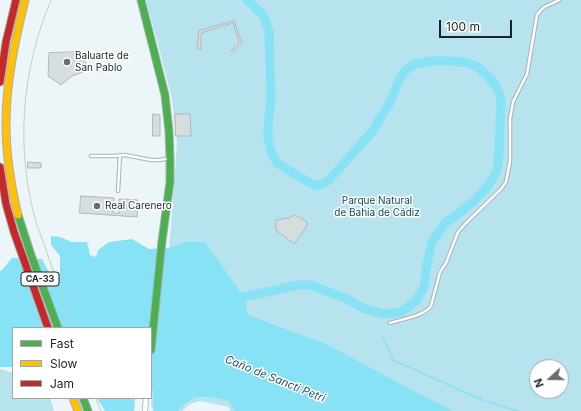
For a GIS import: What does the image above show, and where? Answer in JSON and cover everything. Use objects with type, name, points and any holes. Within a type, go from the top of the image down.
[{"type":"main road","points":[[0,82],[6,42],[16,0]]},
{"type":"main road","name":"CA-33","points":[[25,0],[10,71],[7,99],[6,126],[9,165],[23,230],[58,327]]},
{"type":"main road","points":[[142,0],[165,95],[170,158],[170,182],[162,241],[152,340]]},
{"type":"main road","name":"CA-33","points":[[0,167],[6,204],[14,232],[48,327]]},
{"type":"main road","points":[[73,399],[78,411]]},
{"type":"main road","points":[[83,399],[88,411]]},
{"type":"street","points":[[145,411],[146,399]]},
{"type":"lane","points":[[390,323],[423,313],[429,309],[440,272],[446,263],[458,232],[506,182],[510,161],[510,118],[513,102],[528,74],[537,15],[546,6],[559,0]]},
{"type":"lane","points":[[118,191],[120,155]]},
{"type":"lane","points":[[91,156],[125,155],[151,160],[170,158]]},
{"type":"green space","name":"Parque Natural de Bahía de Cádiz","points":[[146,0],[581,0],[581,411],[230,411],[229,407],[200,401],[190,404],[182,411],[153,411],[151,404],[170,238],[177,143],[172,99]]},
{"type":"green space","points":[[0,369],[12,373],[12,399],[50,399],[54,411],[0,411]]},
{"type":"water","name":"Caño de Sancti Petri","points":[[51,236],[60,237],[72,242],[87,242],[90,255],[96,257],[98,250],[109,242],[132,239],[149,249],[168,248],[186,242],[205,242],[244,297],[248,315],[328,345],[453,411],[235,411],[229,401],[213,397],[195,397],[180,407],[178,411],[154,411],[154,391],[152,391],[152,327],[12,327],[12,367],[0,367],[0,271],[12,258],[42,259],[51,276],[60,272],[60,256],[51,245]]},
{"type":"water","points":[[98,399],[135,399],[134,411],[105,411]]},
{"type":"building","points":[[234,21],[242,43],[233,52],[231,51],[239,42],[233,23],[201,33],[201,49],[197,49],[199,31]]},
{"type":"building","name":"Baluarte de San Pablo","points":[[82,52],[88,70],[72,76],[61,85],[48,76],[49,53]]},
{"type":"building","points":[[153,114],[160,115],[160,136],[153,136]]},
{"type":"building","points":[[175,114],[190,114],[191,136],[176,136]]},
{"type":"building","points":[[28,162],[41,163],[41,168],[28,168]]},
{"type":"building","name":"Real Carenero","points":[[81,196],[114,198],[113,213],[119,213],[119,199],[138,200],[137,217],[80,213]]},
{"type":"building","points":[[295,215],[307,222],[307,226],[294,244],[276,230],[276,220],[289,218]]},
{"type":"waterway","points":[[244,297],[298,285],[310,285],[345,298],[365,309],[384,314],[401,312],[416,301],[424,287],[432,242],[445,223],[475,200],[488,186],[497,171],[501,99],[496,86],[486,74],[476,66],[464,62],[448,61],[431,61],[413,65],[405,71],[399,80],[389,104],[372,132],[329,180],[316,186],[277,163],[271,151],[268,139],[271,100],[269,31],[263,15],[247,0]]},
{"type":"waterway","points":[[383,337],[393,360],[482,400],[517,411]]},
{"type":"tram line","points":[[51,0],[33,55],[28,83],[24,111],[26,169],[30,197],[37,225],[74,327]]},
{"type":"tram line","points":[[96,399],[101,411]]},
{"type":"traffic: fast","points":[[141,0],[165,95],[170,158],[170,182],[162,241],[152,340]]},
{"type":"traffic: fast","points":[[18,215],[58,327]]},
{"type":"traffic: fast","points":[[83,399],[88,411]]},
{"type":"traffic: slow","points":[[18,215],[8,159],[6,108],[12,62],[25,0]]},
{"type":"traffic: slow","points":[[73,399],[78,411]]},
{"type":"traffic: jam","points":[[0,82],[6,42],[16,0]]},
{"type":"traffic: jam","points":[[0,167],[6,204],[14,232],[48,327]]},
{"type":"place","name":"Baluarte de San Pablo","points":[[67,62]]},
{"type":"place","name":"Real Carenero","points":[[97,206]]}]
